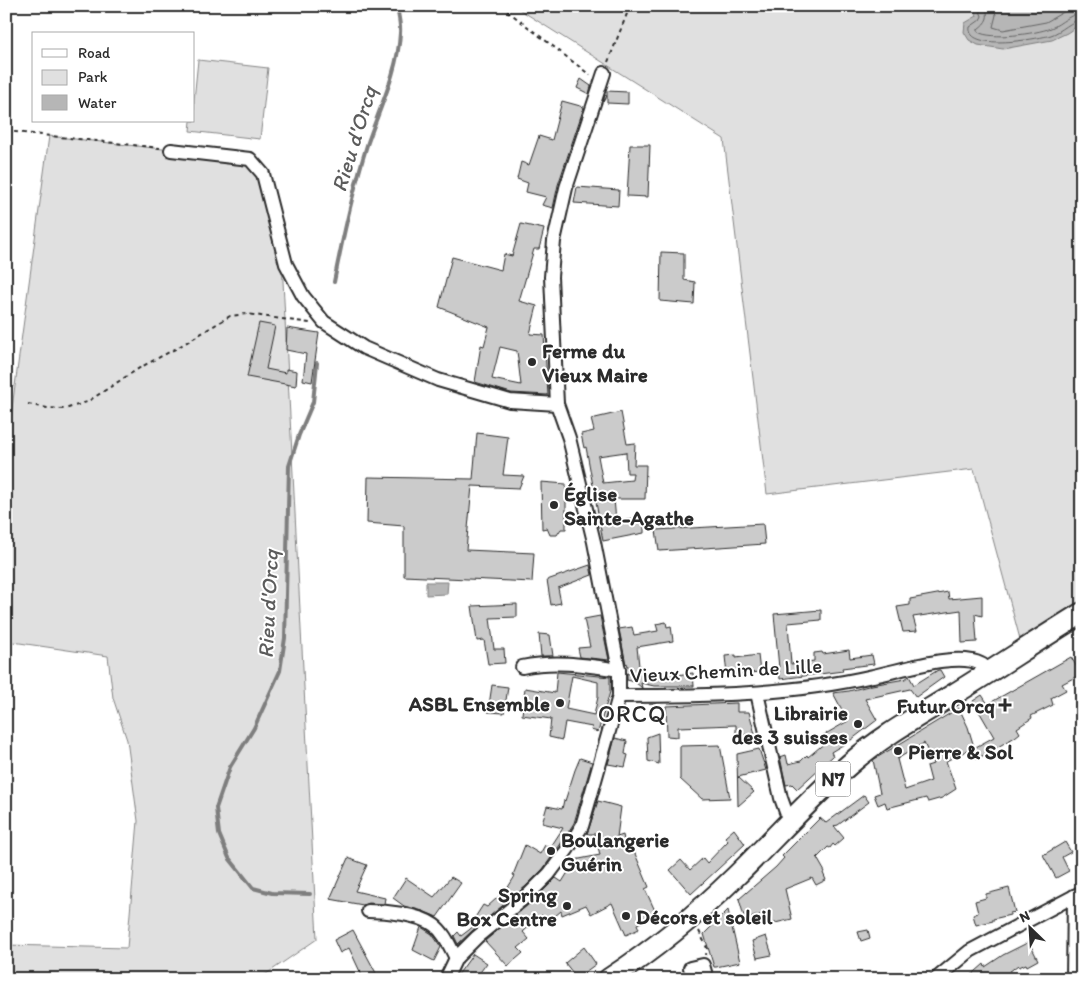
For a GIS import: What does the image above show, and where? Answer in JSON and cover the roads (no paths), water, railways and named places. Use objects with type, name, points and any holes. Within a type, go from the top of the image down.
[{"type":"main road","name":"N7","points":[[609,979],[646,954],[690,920],[837,775],[869,748],[919,714],[1082,613]]},
{"type":"street","points":[[602,78],[566,188],[554,242],[551,277],[557,404],[569,438],[594,542],[619,670],[619,696]]},
{"type":"street","points":[[171,150],[250,160],[263,174],[286,264],[303,296],[324,322],[364,348],[438,380],[510,401],[557,404]]},
{"type":"street","name":"Vieux Chemin de Lille","points":[[446,979],[456,958],[477,937],[530,894],[568,850],[582,826],[619,696],[757,693],[802,689],[857,680],[950,659],[968,660],[983,664],[989,672]]},
{"type":"street","points":[[522,667],[537,664],[574,663],[619,670]]},
{"type":"street","name":"Vieux Chemin de Lille","points":[[757,693],[781,798],[786,812],[792,819]]},
{"type":"street","points":[[936,979],[970,951],[1078,894]]},
{"type":"street","points":[[1073,979],[1078,894]]},
{"type":"street","points":[[368,911],[385,911],[406,915],[434,925],[446,938],[456,958]]},
{"type":"street","points":[[690,968],[704,965],[707,979]]},
{"type":"water","points":[[973,6],[1082,6],[1082,21],[1067,33],[1052,40],[1003,49],[978,45],[969,40],[964,32],[965,23],[977,16]]},
{"type":"water","points":[[426,582],[448,582],[447,594],[426,595]]},
{"type":"waterway","name":"Rieu d'Orcq","points":[[334,282],[362,162],[396,62],[400,30],[397,6]]},
{"type":"waterway","name":"Rieu d'Orcq","points":[[310,894],[272,893],[253,888],[229,858],[219,834],[216,808],[230,767],[254,728],[280,671],[285,638],[289,466],[299,435],[313,402],[317,363]]},
{"type":"place","name":"Ferme du Vieux Maire","points":[[532,362]]},
{"type":"place","name":"Église Sainte-Agathe","points":[[554,505]]},
{"type":"place","name":"ASBL Ensemble","points":[[560,703]]},
{"type":"place","name":"Futur Orcq","points":[[1005,705]]},
{"type":"place","name":"Librairie des 3 suisses","points":[[858,724]]},
{"type":"place","name":"Pierre & Sol","points":[[898,751]]},
{"type":"place","name":"Boulangerie Guérin","points":[[551,851]]},
{"type":"place","name":"Spring Box Centre","points":[[567,906]]},
{"type":"place","name":"Décors et soleil","points":[[626,916]]},
{"type":"district","name":"ORCQ","points":[[632,713]]}]
